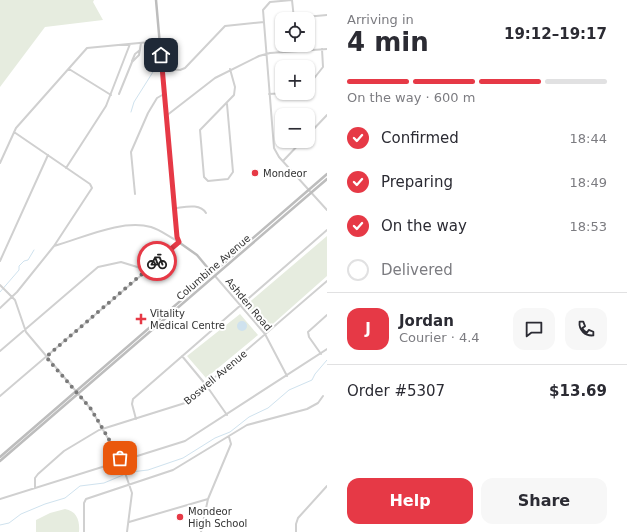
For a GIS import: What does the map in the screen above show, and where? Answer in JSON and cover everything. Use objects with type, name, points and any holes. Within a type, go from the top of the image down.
[{"type":"main road","points":[[156,0],[179,242]]},
{"type":"main road","name":"Columbine Avenue","points":[[310,192],[327,174]]},
{"type":"main road","name":"Columbine Avenue","points":[[0,461],[40,424],[277,219],[327,179]]},
{"type":"main road","name":"Ashden Road","points":[[179,242],[197,256],[214,274]]},
{"type":"main road","name":"Columbine Avenue","points":[[0,457],[5,455]]},
{"type":"street","points":[[293,12],[292,0],[268,4],[263,10],[275,150],[327,210]]},
{"type":"street","points":[[315,16],[327,15]]},
{"type":"street","points":[[162,69],[180,70],[186,67],[225,26],[264,22]]},
{"type":"street","points":[[0,163],[14,132],[87,48],[160,41]]},
{"type":"street","points":[[119,94],[135,54],[140,50],[141,43]]},
{"type":"street","points":[[66,168],[105,109],[130,44]]},
{"type":"street","points":[[315,50],[327,48]]},
{"type":"street","points":[[315,76],[323,65],[322,49]]},
{"type":"street","points":[[166,116],[215,78],[230,69],[266,54],[287,52]]},
{"type":"street","points":[[69,69],[111,95]]},
{"type":"street","points":[[227,104],[234,170],[230,177],[215,181],[207,181],[204,178],[200,132],[202,127],[233,98],[235,91],[230,69]]},
{"type":"street","points":[[135,194],[131,152],[148,113],[157,98],[164,94]]},
{"type":"street","points":[[269,94],[275,94]]},
{"type":"street","points":[[315,128],[327,115]]},
{"type":"street","points":[[0,308],[13,296],[54,246],[92,186],[14,132]]},
{"type":"street","points":[[283,161],[295,148]]},
{"type":"street","points":[[0,261],[48,155]]},
{"type":"street","points":[[175,208],[199,207],[204,208],[206,213]]},
{"type":"street","name":"Ashden Road","points":[[54,246],[110,228],[130,227],[151,227],[162,231],[179,242]]},
{"type":"street","points":[[136,419],[132,404],[133,399],[327,230]]},
{"type":"street","points":[[0,396],[179,242]]},
{"type":"street","points":[[0,351],[98,267],[121,262],[147,270]]},
{"type":"street","name":"Ashden Road","points":[[214,274],[265,334],[287,376]]},
{"type":"street","name":"Boswell Avenue","points":[[35,488],[35,478],[38,474],[68,449],[103,429],[183,404],[327,281]]},
{"type":"street","points":[[0,284],[13,296],[24,330],[91,409],[121,461],[132,495],[127,532]]},
{"type":"street","points":[[321,354],[309,337],[308,332],[327,315]]},
{"type":"street","points":[[0,498],[184,442],[327,349]]},
{"type":"street","points":[[182,356],[206,385],[227,415]]},
{"type":"street","points":[[84,532],[85,500],[177,468],[250,424],[306,409],[318,403],[323,396]]},
{"type":"street","points":[[202,532],[208,499],[231,444],[229,436]]},
{"type":"street","points":[[296,532],[298,518],[327,486]]},
{"type":"street","points":[[129,522],[208,499]]},
{"type":"shaded area","points":[[0,0],[94,0],[93,2],[103,20],[45,27],[0,87]]},
{"type":"shaded area","points":[[327,236],[327,276],[266,330],[245,306]]},
{"type":"shaded area","points":[[240,314],[258,335],[206,378],[187,356]]},
{"type":"shaded area","points":[[65,509],[75,514],[77,517],[79,532],[36,532],[36,520],[50,513]]},
{"type":"water","points":[[240,321],[244,321],[246,322],[246,330],[240,331],[237,328],[237,324]]},
{"type":"waterway","points":[[131,112],[134,102],[158,64]]},
{"type":"waterway","points":[[0,292],[19,270],[19,266],[24,261],[28,260],[34,250]]},
{"type":"waterway","points":[[131,472],[148,470],[183,458],[215,438],[230,432],[249,417],[268,408],[289,390],[312,380],[327,360]]},
{"type":"waterway","points":[[0,525],[9,523],[21,514],[45,504],[65,498],[80,486],[104,483],[123,475]]},
{"type":"way so far","points":[[120,458],[91,409],[46,357],[157,261]]},
{"type":"place","name":"Mondeor","points":[[255,173]]},
{"type":"place","name":"Vitality Medical Centre","points":[[141,319]]},
{"type":"place","name":"Mondeor High School","points":[[180,517]]},
{"type":"route","points":[[157,261],[179,242],[177,237],[161,55]]}]
